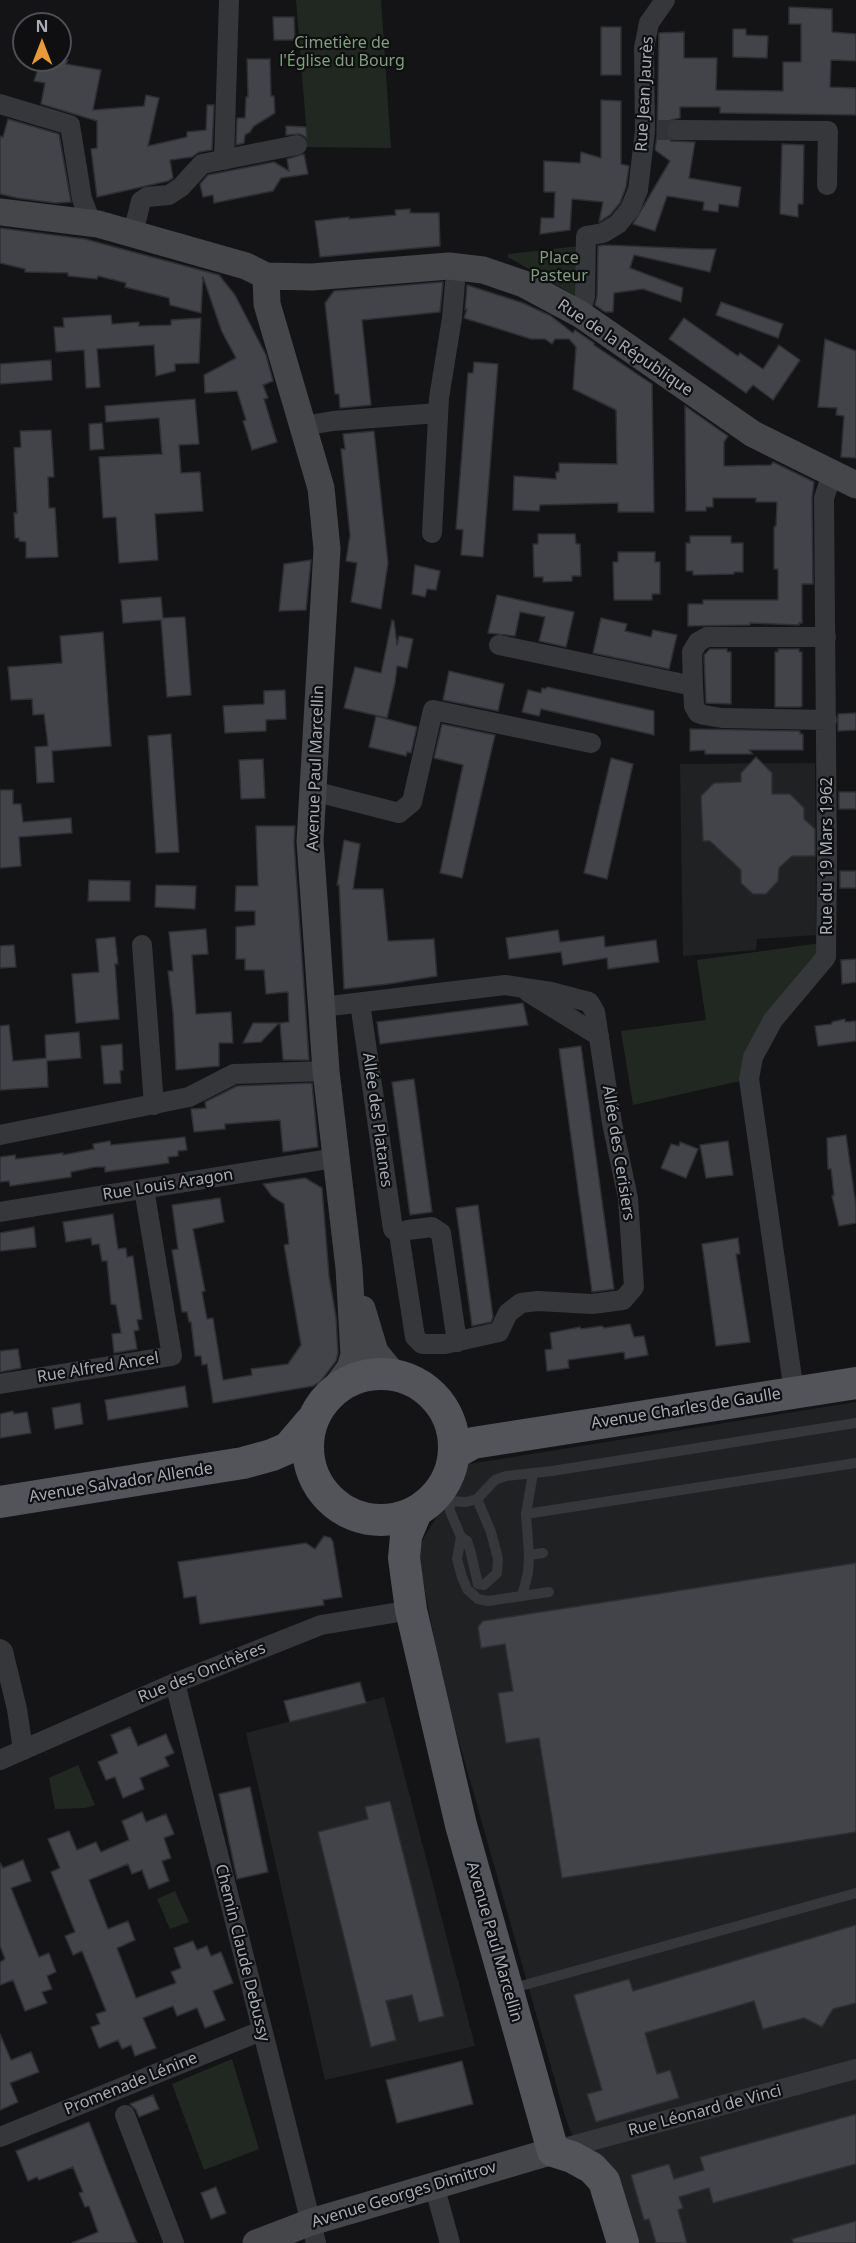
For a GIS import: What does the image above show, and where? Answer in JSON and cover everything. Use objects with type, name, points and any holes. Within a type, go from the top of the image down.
[{"type":"main road","points":[[393,1374],[417,1383],[432,1394],[444,1410],[452,1439],[451,1472],[435,1502],[394,1520],[370,1520],[348,1514],[328,1499],[314,1479],[308,1460],[307,1440],[312,1420],[321,1404],[333,1391],[346,1382],[362,1376],[393,1374]]},
{"type":"main road","name":"Avenue Charles de Gaulle","points":[[452,1439],[473,1443],[856,1383]]},
{"type":"main road","name":"Avenue Salvador Allende","points":[[0,1502],[243,1463],[288,1448],[312,1420]]},
{"type":"main road","name":"Avenue Salvador Allende","points":[[243,1463],[273,1463],[290,1467],[314,1479]]},
{"type":"main road","name":"Avenue Paul Marcellin","points":[[435,1502],[406,1536],[404,1558],[411,1610],[460,1825],[553,2151]]},
{"type":"main road","name":"Avenue Paul Marcellin","points":[[348,1514],[384,1540],[395,1561],[411,1610]]},
{"type":"main road","points":[[553,2151],[572,2157],[592,2168],[604,2181],[623,2243]]},
{"type":"street","points":[[224,160],[229,0]]},
{"type":"street","name":"Rue Jean Jaurès","points":[[580,314],[585,296],[586,236],[603,233],[618,224],[630,209],[660,131],[644,48],[649,23],[665,0]]},
{"type":"street","points":[[0,104],[70,125],[82,199],[90,222]]},
{"type":"street","points":[[660,131],[828,131],[827,186]]},
{"type":"street","points":[[133,232],[141,201],[147,197],[169,195],[181,187],[202,164],[297,145]]},
{"type":"street","name":"Rue de la République","points":[[0,212],[90,222],[133,232],[246,266],[266,276],[312,278],[449,266],[483,270],[524,284],[580,314],[753,434],[844,479]]},
{"type":"street","name":"Avenue Paul Marcellin","points":[[266,276],[267,304],[321,488],[327,549],[310,841],[326,1071],[349,1268],[354,1355],[350,1368],[333,1391]]},
{"type":"street","points":[[432,533],[438,413],[454,283]]},
{"type":"street","points":[[303,426],[333,421],[438,413]]},
{"type":"street","name":"Rue du 19 Mars 1962","points":[[794,1392],[749,1079],[753,1057],[773,1020],[826,957],[828,935],[824,498],[844,479]]},
{"type":"street","points":[[826,637],[707,637],[698,642],[692,652],[694,706],[698,713],[722,718],[827,720]]},
{"type":"street","points":[[499,645],[693,686]]},
{"type":"street","points":[[313,790],[399,813],[412,802],[433,710],[591,743]]},
{"type":"street","points":[[142,945],[153,1105]]},
{"type":"street","name":"Allée des Cerisiers","points":[[322,1007],[505,985],[551,992],[589,1002],[598,1011],[599,1036],[612,1123],[628,1198],[634,1287],[622,1300],[592,1304],[538,1301],[521,1303],[508,1313],[500,1332],[462,1341]]},
{"type":"street","points":[[521,987],[599,1036]]},
{"type":"street","name":"Allée des Platanes","points":[[360,1003],[393,1228],[399,1234],[416,1337],[422,1344],[462,1341]]},
{"type":"street","points":[[0,1135],[189,1097],[234,1074],[326,1071]]},
{"type":"street","name":"Rue Louis Aragon","points":[[0,1212],[335,1158]]},
{"type":"street","name":"Rue Alfred Ancel","points":[[0,1384],[172,1356],[144,1190]]},
{"type":"street","points":[[399,1234],[408,1230],[432,1227],[441,1233],[462,1341]]},
{"type":"street","name":"Avenue Paul Marcellin","points":[[349,1268],[375,1352],[393,1374]]},
{"type":"street","name":"Rue des Onchères","points":[[0,1760],[175,1683],[321,1625],[411,1610]]},
{"type":"street","points":[[0,1649],[3,1651],[17,1709],[24,1750]]},
{"type":"street","name":"Chemin Claude Debussy","points":[[175,1683],[313,2233]]},
{"type":"street","name":"Promenade Lénine","points":[[0,2137],[261,2031]]},
{"type":"street","name":"Rue Léonard de Vinci","points":[[553,2151],[856,2069]]},
{"type":"street","points":[[125,2115],[174,2243]]},
{"type":"street","name":"Avenue Georges Dimitrov","points":[[256,2243],[313,2233],[434,2185],[553,2151]]},
{"type":"street","points":[[434,2185],[450,2243]]},
{"type":"lane","points":[[435,1502],[466,1502],[477,1499],[495,1480],[506,1476],[856,1422]]},
{"type":"lane","points":[[526,1514],[856,1463]]},
{"type":"lane","points":[[522,1596],[528,1573],[526,1514],[533,1473]]},
{"type":"lane","points":[[465,1584],[484,1585],[497,1573],[498,1559],[491,1532],[477,1499]]},
{"type":"lane","points":[[435,1502],[450,1511],[460,1537],[458,1559],[465,1584],[478,1599],[488,1601],[549,1592]]},
{"type":"lane","points":[[460,1537],[467,1541],[478,1584]]},
{"type":"lane","points":[[529,1555],[543,1553]]},
{"type":"lane","points":[[507,1989],[856,1893]]},
{"type":"shaded area","points":[[815,763],[816,935],[757,939],[756,950],[683,956],[680,764]]},
{"type":"shaded area","points":[[856,1402],[856,2243],[611,2243],[565,2116],[443,1685],[417,1549],[469,1464]]},
{"type":"shaded area","points":[[384,1697],[475,2046],[325,2080],[246,1733]]},
{"type":"green space","name":"Cimetière de l'Église du Bourg","points":[[296,0],[381,0],[391,148],[303,147],[302,139],[307,137]]},
{"type":"green space","name":"Place Pasteur","points":[[579,246],[576,294],[574,295],[508,257],[508,254]]},
{"type":"green space","points":[[827,944],[773,1020],[749,1079],[633,1105],[621,1031],[706,1020],[697,960]]},
{"type":"green space","points":[[78,1765],[95,1805],[85,1808],[55,1809],[49,1778]]},
{"type":"green space","points":[[175,1891],[189,1922],[170,1929],[157,1899]]},
{"type":"green space","points":[[232,2059],[259,2149],[204,2170],[172,2084]]},
{"type":"building","points":[[789,7],[832,9],[832,32],[856,34],[856,61],[831,60],[830,87],[856,88],[856,115],[720,113],[720,107],[680,107],[680,118],[666,124],[665,130],[671,141],[695,142],[689,178],[741,187],[738,207],[719,204],[718,212],[703,210],[704,202],[667,196],[655,231],[633,224],[670,161],[655,150],[659,33],[684,32],[684,58],[717,58],[716,90],[783,91],[783,62],[801,62],[801,24],[789,24]]},
{"type":"building","points":[[273,17],[294,17],[295,40],[274,40]]},
{"type":"building","points":[[601,27],[621,27],[621,75],[601,75]]},
{"type":"building","points":[[733,29],[746,29],[746,35],[768,36],[767,58],[733,57]]},
{"type":"building","points":[[247,59],[270,59],[271,96],[274,96],[275,113],[254,126],[245,135],[244,143],[236,145],[237,118],[245,118],[246,97],[248,97]]},
{"type":"building","points":[[72,65],[101,70],[93,110],[144,106],[146,95],[159,98],[148,146],[187,137],[187,132],[206,130],[207,105],[214,105],[212,150],[199,152],[192,157],[170,160],[173,178],[168,181],[97,197],[91,149],[97,148],[97,121],[41,104],[45,83],[34,81],[37,72],[72,72]]},
{"type":"building","points":[[601,100],[621,101],[621,164],[629,166],[626,187],[620,203],[610,215],[599,222],[603,202],[572,199],[570,230],[540,234],[541,218],[554,218],[555,192],[544,192],[544,161],[580,163],[581,152],[601,158]]},
{"type":"building","points":[[8,119],[59,134],[71,202],[55,203],[0,194],[0,136],[3,137]]},
{"type":"building","points":[[286,126],[306,127],[307,138],[300,134],[286,135]]},
{"type":"building","points":[[782,144],[804,145],[803,204],[798,204],[798,217],[780,214]]},
{"type":"building","points":[[304,154],[308,174],[281,178],[273,191],[214,203],[213,195],[203,197],[200,184],[208,175],[274,162],[289,171],[287,159]]},
{"type":"building","points":[[410,209],[410,213],[439,213],[440,246],[320,257],[315,221],[396,215],[395,210]]},
{"type":"building","points":[[0,228],[85,239],[219,275],[235,295],[266,355],[273,381],[263,385],[268,398],[264,399],[277,442],[252,450],[237,391],[205,393],[204,375],[236,358],[222,332],[203,277],[201,313],[170,305],[169,298],[125,287],[126,283],[98,276],[97,279],[68,276],[68,273],[25,272],[25,269],[0,263]]},
{"type":"building","points":[[598,246],[716,249],[710,272],[634,255],[630,268],[683,288],[681,302],[643,289],[614,293],[613,312],[605,312],[595,305]]},
{"type":"building","points":[[443,282],[440,312],[362,320],[371,405],[340,408],[339,394],[335,394],[325,303],[334,291]]},
{"type":"building","points":[[467,285],[523,303],[551,316],[573,333],[575,330],[652,384],[654,512],[618,512],[618,503],[540,505],[539,511],[513,510],[514,476],[556,479],[559,463],[617,464],[616,410],[573,389],[576,347],[569,339],[555,339],[552,344],[545,339],[531,339],[464,318],[467,309],[465,310]]},
{"type":"building","points":[[721,302],[783,324],[778,338],[716,315]]},
{"type":"building","points":[[111,315],[112,324],[139,322],[139,326],[171,325],[171,320],[201,318],[199,363],[175,364],[175,371],[156,376],[154,345],[97,349],[100,387],[86,388],[84,350],[56,352],[54,327],[64,327],[63,318]]},
{"type":"building","points":[[684,318],[738,356],[740,353],[763,369],[779,345],[800,360],[773,400],[753,385],[746,393],[669,339]]},
{"type":"building","points":[[825,339],[856,351],[856,458],[841,457],[844,416],[836,415],[837,408],[818,407]]},
{"type":"building","points":[[51,360],[52,380],[0,384],[0,364]]},
{"type":"building","points":[[474,362],[498,364],[483,557],[461,555],[463,530],[456,529],[468,373],[473,373]]},
{"type":"building","points":[[195,399],[199,444],[179,445],[181,473],[200,472],[203,511],[155,514],[158,560],[119,563],[116,517],[103,518],[99,457],[162,454],[159,418],[106,422],[105,406]]},
{"type":"building","points":[[685,406],[728,436],[724,442],[724,466],[771,465],[773,462],[814,482],[812,498],[813,584],[802,584],[802,623],[799,625],[750,623],[750,625],[688,626],[688,604],[703,604],[703,600],[778,600],[778,569],[774,569],[774,527],[776,526],[777,502],[756,502],[756,498],[713,498],[713,507],[706,507],[706,511],[686,511]]},
{"type":"building","points":[[102,423],[104,449],[90,450],[89,424]]},
{"type":"building","points":[[51,430],[54,477],[48,477],[49,508],[55,508],[58,557],[26,558],[26,542],[15,538],[14,513],[17,513],[14,448],[21,447],[20,431]]},
{"type":"building","points":[[374,431],[388,563],[381,609],[351,602],[357,563],[346,561],[350,535],[341,449],[345,449],[343,434]]},
{"type":"building","points":[[538,534],[575,534],[576,544],[580,544],[581,576],[572,576],[572,581],[543,582],[543,577],[534,577],[533,544],[538,544]]},
{"type":"building","points":[[690,536],[731,536],[731,543],[743,543],[743,572],[693,575],[693,571],[686,571],[686,543],[690,543]]},
{"type":"building","points":[[618,552],[655,552],[655,562],[660,562],[660,594],[652,594],[652,600],[614,600],[613,562],[618,562]]},
{"type":"building","points":[[311,560],[306,610],[279,611],[284,564]]},
{"type":"building","points":[[415,565],[440,571],[436,590],[427,589],[425,597],[412,594]]},
{"type":"building","points":[[497,595],[574,612],[566,647],[539,641],[545,617],[520,612],[515,636],[488,633]]},
{"type":"building","points":[[161,597],[163,618],[185,617],[191,695],[167,697],[161,620],[123,623],[121,600]]},
{"type":"building","points":[[601,618],[627,624],[625,631],[651,637],[653,630],[677,635],[669,669],[593,653]]},
{"type":"building","points":[[392,620],[397,645],[399,636],[413,639],[407,668],[397,666],[387,718],[344,708],[355,667],[381,673]]},
{"type":"building","points":[[103,632],[111,746],[52,751],[54,782],[37,783],[35,747],[48,746],[44,714],[33,715],[32,699],[11,700],[8,667],[62,663],[60,636]]},
{"type":"building","points":[[710,649],[727,649],[727,652],[731,652],[731,704],[706,703],[704,655]]},
{"type":"building","points":[[778,649],[799,649],[799,652],[802,652],[802,706],[800,707],[775,707],[775,652],[778,652]]},
{"type":"building","points":[[449,671],[504,684],[498,711],[443,700]]},
{"type":"building","points":[[547,687],[654,711],[654,735],[541,709],[539,716],[522,712],[528,690],[541,693],[542,688]]},
{"type":"building","points":[[285,690],[286,719],[266,720],[266,731],[225,733],[223,706],[264,704],[264,691]]},
{"type":"building","points":[[856,713],[856,730],[838,731],[838,714]]},
{"type":"building","points":[[376,716],[417,727],[411,753],[407,752],[406,756],[369,747]]},
{"type":"building","points":[[442,724],[495,735],[462,878],[440,873],[463,765],[434,758]]},
{"type":"building","points":[[690,729],[800,731],[800,734],[803,734],[803,750],[749,750],[753,754],[705,754],[705,750],[690,751]]},
{"type":"building","points":[[171,734],[179,852],[156,853],[148,736]]},
{"type":"building","points":[[756,757],[772,773],[772,794],[790,794],[804,808],[804,819],[815,829],[815,856],[792,856],[779,868],[778,881],[766,894],[753,894],[741,883],[741,870],[710,841],[703,841],[701,796],[714,783],[741,782],[741,773]]},
{"type":"building","points":[[611,758],[633,764],[607,879],[584,873]]},
{"type":"building","points":[[263,759],[265,798],[241,799],[239,760]]},
{"type":"building","points":[[0,790],[13,790],[13,804],[21,804],[23,822],[71,818],[72,833],[19,837],[21,866],[0,868]]},
{"type":"building","points":[[839,792],[856,792],[856,809],[839,809]]},
{"type":"building","points":[[256,826],[295,826],[294,842],[309,1060],[283,1060],[280,1023],[289,1022],[288,992],[266,994],[264,970],[245,970],[245,959],[236,959],[236,927],[255,925],[255,911],[235,911],[236,886],[258,886]]},
{"type":"building","points":[[344,840],[360,844],[353,889],[383,889],[388,941],[434,939],[437,976],[344,989],[339,885],[337,885]]},
{"type":"building","points":[[840,871],[856,871],[856,888],[840,888]]},
{"type":"building","points":[[89,880],[130,881],[130,901],[88,901]]},
{"type":"building","points":[[156,885],[196,886],[195,909],[155,907]]},
{"type":"building","points":[[206,929],[208,954],[192,955],[196,1014],[231,1012],[233,1043],[219,1043],[219,1066],[176,1070],[168,971],[173,971],[169,932]]},
{"type":"building","points":[[558,930],[560,942],[604,936],[605,947],[656,940],[659,962],[608,969],[607,958],[563,965],[561,952],[509,959],[506,938]]},
{"type":"building","points":[[115,937],[119,1019],[76,1023],[72,974],[99,972],[96,939]]},
{"type":"building","points":[[14,945],[16,967],[0,968],[0,946]]},
{"type":"building","points":[[856,959],[856,982],[842,984],[841,960]]},
{"type":"building","points":[[523,1003],[528,1025],[380,1044],[377,1022]]},
{"type":"building","points":[[845,1019],[845,1022],[856,1021],[856,1041],[818,1046],[815,1026],[832,1024],[832,1022]]},
{"type":"building","points":[[253,1023],[279,1023],[261,1042],[243,1043]]},
{"type":"building","points":[[9,1025],[13,1061],[46,1058],[45,1035],[79,1032],[81,1058],[47,1061],[48,1087],[0,1090],[0,1026]]},
{"type":"building","points":[[122,1044],[121,1083],[104,1084],[101,1046]]},
{"type":"building","points":[[581,1046],[614,1289],[592,1292],[559,1049]]},
{"type":"building","points":[[414,1079],[432,1212],[410,1215],[392,1082]]},
{"type":"building","points":[[312,1083],[318,1147],[283,1152],[280,1120],[225,1124],[225,1129],[194,1132],[191,1109],[206,1108],[205,1102],[237,1086]]},
{"type":"building","points":[[846,1135],[856,1206],[856,1223],[839,1226],[832,1196],[834,1195],[831,1169],[828,1169],[827,1138]]},
{"type":"building","points":[[185,1137],[187,1150],[178,1151],[178,1156],[168,1157],[169,1163],[105,1172],[105,1167],[95,1167],[71,1172],[71,1177],[10,1186],[9,1181],[0,1182],[0,1157],[15,1155],[16,1159],[63,1153],[63,1155],[94,1149],[93,1144],[110,1141],[111,1145]]},
{"type":"building","points":[[728,1141],[733,1175],[706,1178],[700,1145]]},
{"type":"building","points":[[680,1142],[698,1149],[686,1178],[661,1168],[671,1144],[679,1146]]},
{"type":"building","points":[[305,1178],[322,1188],[329,1276],[336,1317],[338,1353],[336,1361],[320,1382],[313,1386],[213,1403],[207,1364],[202,1365],[201,1356],[195,1356],[191,1322],[189,1322],[187,1312],[182,1312],[172,1250],[178,1249],[172,1205],[220,1198],[224,1222],[193,1229],[205,1291],[202,1292],[207,1319],[213,1318],[223,1380],[252,1375],[251,1369],[288,1364],[301,1345],[284,1245],[289,1244],[284,1204],[272,1196],[263,1184]]},
{"type":"building","points":[[478,1205],[493,1317],[491,1322],[472,1326],[456,1208]]},
{"type":"building","points":[[113,1214],[118,1249],[126,1248],[127,1257],[133,1256],[142,1319],[137,1320],[139,1330],[134,1331],[137,1349],[114,1353],[112,1334],[121,1333],[116,1305],[111,1304],[107,1261],[102,1261],[99,1244],[92,1245],[91,1238],[66,1242],[63,1222]]},
{"type":"building","points":[[34,1227],[36,1247],[0,1251],[0,1233]]},
{"type":"building","points":[[738,1238],[740,1254],[736,1254],[750,1342],[716,1346],[702,1244]]},
{"type":"building","points":[[630,1324],[634,1337],[644,1336],[648,1355],[625,1359],[624,1352],[568,1360],[569,1368],[547,1371],[545,1350],[552,1349],[550,1333],[580,1327],[581,1329],[602,1326],[604,1328]]},
{"type":"building","points":[[18,1349],[21,1368],[0,1372],[0,1351]]},
{"type":"building","points":[[185,1386],[188,1407],[108,1420],[105,1400]]},
{"type":"building","points":[[80,1403],[83,1424],[55,1429],[52,1408]]},
{"type":"building","points":[[13,1411],[14,1414],[27,1412],[31,1433],[0,1438],[0,1414]]},
{"type":"building","points":[[324,1536],[331,1538],[333,1542],[342,1597],[323,1600],[324,1605],[200,1624],[196,1596],[184,1598],[178,1562],[306,1543],[315,1549]]},
{"type":"building","points":[[856,1563],[856,1832],[562,1878],[539,1738],[506,1743],[498,1693],[513,1691],[505,1644],[481,1648],[478,1627],[483,1621]]},
{"type":"building","points":[[360,1682],[366,1703],[290,1722],[284,1701]]},
{"type":"building","points":[[130,1727],[138,1746],[166,1734],[174,1753],[165,1757],[169,1766],[140,1778],[144,1789],[123,1798],[115,1777],[106,1780],[98,1762],[118,1753],[111,1735]]},
{"type":"building","points":[[250,1787],[268,1872],[237,1879],[219,1794]]},
{"type":"building","points":[[390,1801],[444,2016],[419,2022],[412,1995],[386,2001],[396,2040],[371,2047],[318,1832],[368,1819],[365,1807]]},
{"type":"building","points":[[142,1812],[146,1822],[166,1814],[174,1834],[164,1838],[171,1858],[162,1861],[169,1881],[149,1889],[142,1870],[132,1874],[128,1864],[89,1880],[108,1929],[128,1921],[135,1940],[117,1948],[136,1998],[176,1983],[171,1972],[181,1968],[174,1948],[193,1941],[197,1950],[207,1946],[211,1956],[221,1952],[233,1983],[213,1991],[225,2020],[205,2028],[197,2008],[177,2016],[173,2006],[143,2018],[156,2048],[135,2056],[131,2045],[122,2049],[118,2040],[99,2048],[91,2027],[100,2024],[96,2014],[106,2011],[82,1951],[73,1955],[65,1936],[75,1932],[51,1872],[60,1868],[48,1839],[69,1831],[77,1850],[96,1842],[101,1852],[129,1840],[122,1821]]},
{"type":"building","points":[[23,1860],[31,1881],[11,1888],[39,1957],[49,1953],[56,1972],[47,1976],[52,1989],[42,1992],[47,2003],[25,2011],[13,1980],[0,1985],[0,1962],[5,1959],[0,1946],[0,1863],[3,1868]]},
{"type":"building","points":[[856,1925],[856,2003],[833,2009],[822,2027],[804,2018],[763,2029],[754,2001],[645,2033],[657,2074],[670,2070],[679,2098],[596,2122],[587,2094],[602,2090],[574,1995],[629,1979],[633,1991]]},
{"type":"building","points":[[0,2034],[11,2060],[31,2052],[39,2072],[10,2083],[18,2102],[0,2110]]},
{"type":"building","points":[[462,2061],[473,2104],[397,2123],[386,2080]]},
{"type":"building","points":[[153,2095],[159,2109],[139,2117],[130,2104]]},
{"type":"building","points":[[856,2114],[856,2164],[713,2203],[709,2188],[679,2197],[683,2208],[678,2210],[687,2243],[656,2243],[649,2219],[644,2220],[631,2175],[669,2164],[674,2179],[704,2170],[700,2157]]},
{"type":"building","points":[[89,2122],[137,2243],[72,2243],[98,2232],[89,2206],[85,2207],[79,2193],[83,2192],[73,2167],[39,2180],[37,2177],[28,2181],[16,2151]]},
{"type":"building","points":[[216,2187],[226,2213],[211,2219],[201,2193]]},
{"type":"building","points":[[856,2221],[856,2243],[793,2243],[792,2239]]},
{"type":"tunnel","points":[[657,130],[677,130]]}]
